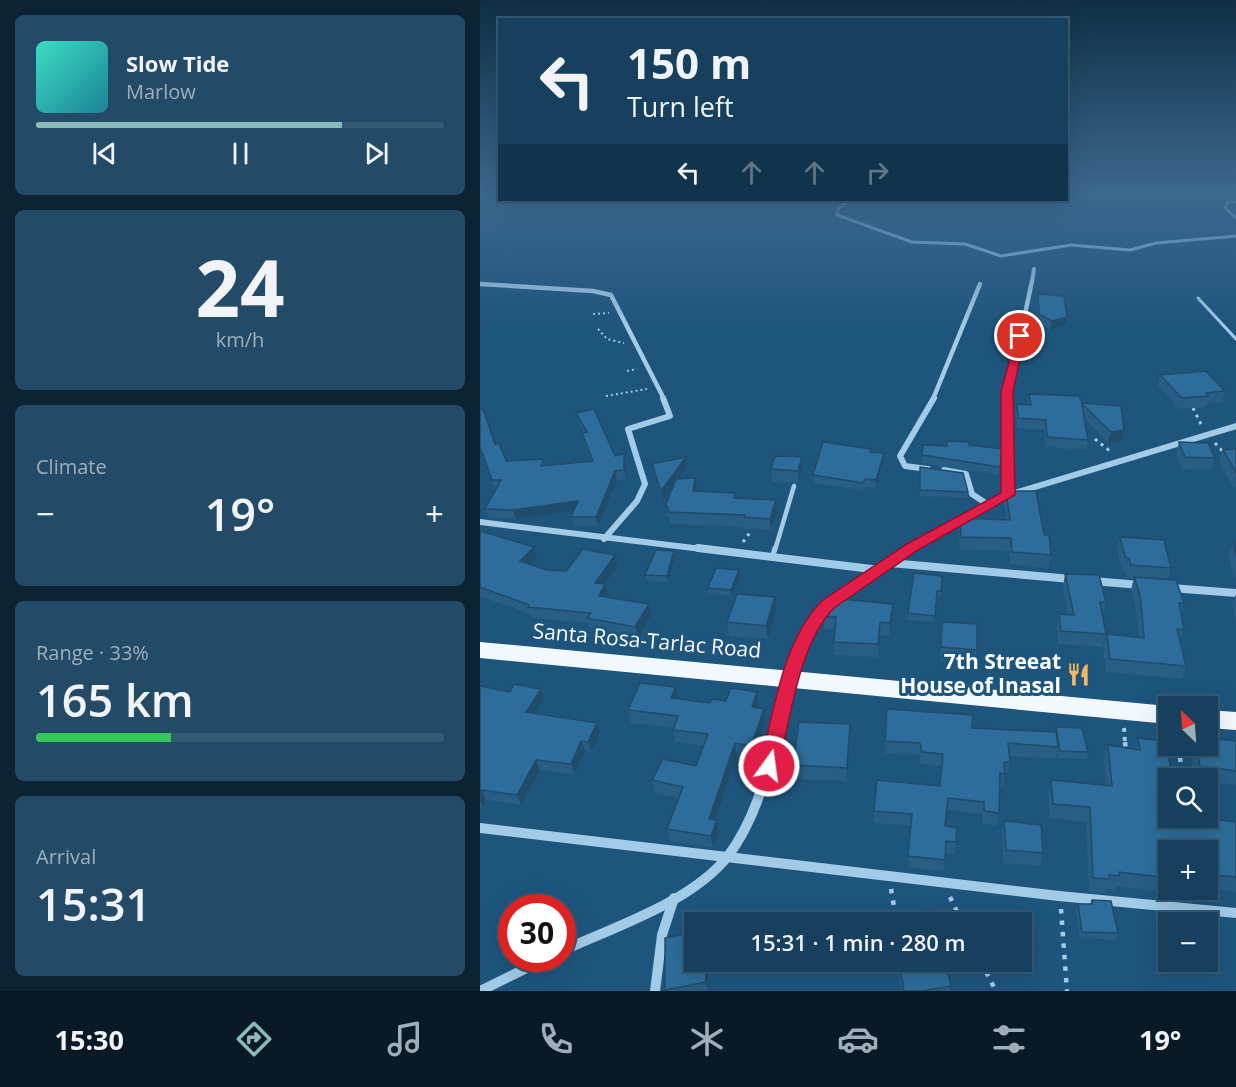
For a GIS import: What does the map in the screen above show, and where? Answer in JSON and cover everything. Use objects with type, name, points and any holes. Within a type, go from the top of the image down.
[{"type":"highway","name":"Santa Rosa-Tarlac Road","points":[[480,651],[1158,714]]},
{"type":"highway","points":[[1218,719],[1236,721]]},
{"type":"street","points":[[1008,495],[1007,391],[1034,269]]},
{"type":"street","points":[[480,284],[606,293],[615,299],[638,345],[671,414],[665,418],[628,429],[645,484],[637,501],[604,539]]},
{"type":"street","points":[[980,284],[937,393],[900,456],[905,466],[966,474],[972,494],[987,504]]},
{"type":"street","points":[[576,944],[674,898],[701,881],[727,858],[758,802],[790,680],[805,639],[818,614],[828,604],[941,530],[987,504],[1008,495],[1236,426]]},
{"type":"street","points":[[480,522],[604,539],[880,570]]},
{"type":"street","points":[[890,563],[1151,586]]},
{"type":"street","points":[[1162,587],[1236,593]]},
{"type":"street","points":[[480,828],[1059,896],[1236,914]]},
{"type":"street","points":[[655,991],[662,935],[674,898]]},
{"type":"street","points":[[480,991],[519,972]]},
{"type":"lane","points":[[1198,298],[1236,339]]},
{"type":"lane","points":[[772,558],[794,486]]},
{"type":"path","points":[[598,328],[607,339],[638,345]]},
{"type":"path","points":[[606,396],[658,387]]},
{"type":"path","points":[[1192,408],[1207,434],[1230,460]]},
{"type":"path","points":[[1095,439],[1122,460]]},
{"type":"path","points":[[1123,711],[1126,756]]},
{"type":"path","points":[[888,876],[895,912]]},
{"type":"path","points":[[943,882],[958,912]]},
{"type":"path","points":[[1059,896],[1067,991]]},
{"type":"path","points":[[986,972],[996,991]]},
{"type":"building","points":[[1038,294],[1064,296],[1067,317],[1052,321],[1039,314]]},
{"type":"building","points":[[1206,371],[1225,391],[1206,393],[1209,396],[1182,398],[1160,375]]},
{"type":"building","points":[[1029,394],[1079,396],[1082,403],[1121,406],[1124,430],[1111,432],[1082,404],[1088,440],[1047,437],[1046,420],[1018,418],[1017,404],[1031,405]]},
{"type":"building","points":[[483,409],[495,444],[499,443],[506,461],[544,459],[541,466],[593,461],[582,433],[587,432],[576,413],[594,409],[615,456],[624,454],[624,470],[615,471],[596,517],[571,517],[578,501],[513,510],[485,509],[501,480],[492,480],[480,447],[480,410]]},
{"type":"building","points":[[947,441],[969,442],[969,445],[1003,449],[1000,467],[922,455],[923,445],[947,446]]},
{"type":"building","points":[[823,442],[884,453],[876,480],[865,479],[863,483],[813,475]]},
{"type":"building","points":[[1179,442],[1208,443],[1215,458],[1185,457]]},
{"type":"building","points":[[1236,449],[1236,472],[1223,450]]},
{"type":"building","points":[[775,456],[802,457],[798,471],[771,469]]},
{"type":"building","points":[[686,457],[661,491],[652,464]]},
{"type":"building","points":[[920,467],[963,473],[968,492],[920,490]]},
{"type":"building","points":[[695,478],[693,491],[735,493],[734,498],[776,500],[770,519],[744,517],[745,515],[669,512],[666,504],[676,479]]},
{"type":"building","points":[[1006,491],[1036,491],[1044,535],[1049,535],[1051,555],[1012,552],[1011,538],[961,537],[960,518],[1010,520]]},
{"type":"building","points":[[480,531],[534,547],[520,561],[547,570],[566,571],[583,549],[615,555],[595,583],[605,584],[599,596],[649,604],[635,627],[587,618],[591,613],[528,607],[529,605],[480,587]]},
{"type":"building","points":[[1120,537],[1164,540],[1171,568],[1131,565],[1129,558],[1125,557]]},
{"type":"building","points":[[656,550],[674,551],[667,576],[645,575]]},
{"type":"building","points":[[716,568],[739,570],[731,590],[708,588]]},
{"type":"building","points":[[914,573],[942,576],[941,591],[937,591],[935,616],[908,613]]},
{"type":"building","points":[[1065,574],[1099,575],[1106,602],[1100,602],[1106,634],[1061,631],[1059,614],[1074,615]]},
{"type":"building","points":[[1134,577],[1176,580],[1184,603],[1179,603],[1184,630],[1177,629],[1186,666],[1110,659],[1107,634],[1144,638],[1140,595]]},
{"type":"building","points":[[737,594],[775,597],[766,626],[727,622]]},
{"type":"building","points":[[830,598],[893,604],[890,623],[880,622],[878,644],[834,642],[836,617],[824,616]]},
{"type":"building","points":[[942,622],[977,624],[977,650],[941,647]]},
{"type":"building","points":[[640,683],[676,687],[671,698],[710,703],[712,699],[726,701],[731,688],[757,692],[752,707],[764,709],[751,746],[735,743],[709,819],[717,820],[711,836],[667,829],[683,787],[652,780],[663,759],[696,766],[708,734],[673,730],[678,716],[628,710]]},
{"type":"building","points":[[514,684],[541,689],[526,712],[597,723],[588,742],[581,741],[571,764],[536,760],[517,795],[482,790],[480,793],[480,686],[510,692]]},
{"type":"building","points":[[887,709],[973,715],[972,728],[1056,732],[1058,747],[1008,743],[1010,762],[1004,762],[1005,774],[1000,773],[999,813],[984,811],[984,802],[948,798],[945,826],[957,828],[956,842],[946,841],[945,860],[908,856],[912,814],[874,811],[877,780],[940,786],[943,754],[922,752],[920,743],[885,741]]},
{"type":"building","points":[[799,722],[850,724],[847,768],[793,765]]},
{"type":"building","points":[[1056,727],[1082,728],[1088,752],[1060,751]]},
{"type":"building","points":[[1138,738],[1158,740],[1158,756],[1168,756],[1171,768],[1158,768],[1158,828],[1218,828],[1218,807],[1221,820],[1236,822],[1236,877],[1218,875],[1218,840],[1158,840],[1158,877],[1119,872],[1119,876],[1109,875],[1110,879],[1093,878],[1090,807],[1053,804],[1051,780],[1112,786],[1108,745],[1140,750]]},
{"type":"building","points":[[1218,739],[1236,741],[1236,771],[1200,766],[1198,756],[1218,756]]},
{"type":"building","points":[[1004,821],[1041,825],[1043,853],[1006,850]]},
{"type":"building","points":[[1092,900],[1111,901],[1118,933],[1082,932],[1078,904],[1092,904]]},
{"type":"building","points":[[934,909],[935,912],[912,912]]},
{"type":"building","points":[[684,934],[684,972],[706,972],[706,982],[665,990],[665,938]]},
{"type":"building","points":[[901,972],[948,972],[951,986],[904,991]]},
{"type":"waterway","points":[[896,236],[912,242],[965,244],[1001,256],[1071,245],[1130,250],[1156,243],[1233,236]]},
{"type":"place","name":"7th Streeat House of Inasal","points":[[1079,674]]},
{"type":"route","points":[[769,766],[790,680],[805,639],[818,614],[828,604],[912,547],[964,516],[1008,495],[1007,391],[1020,336]]}]
